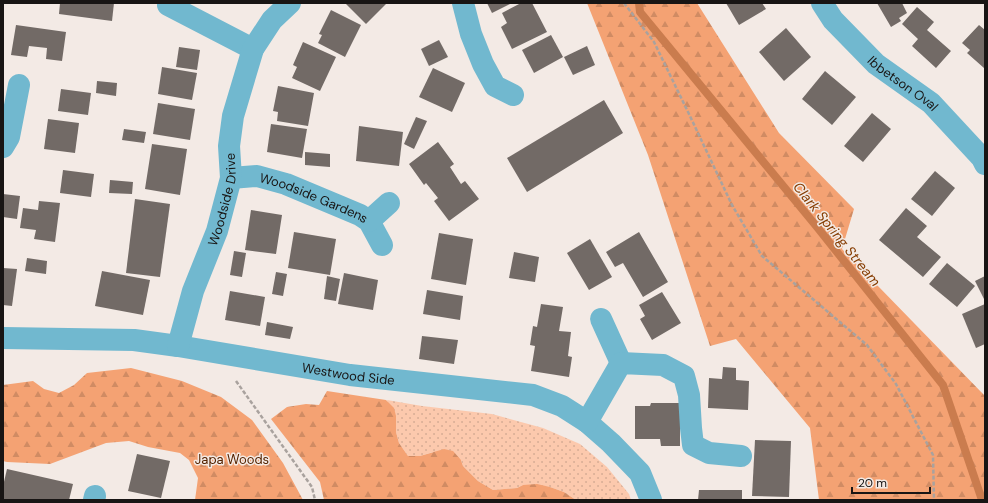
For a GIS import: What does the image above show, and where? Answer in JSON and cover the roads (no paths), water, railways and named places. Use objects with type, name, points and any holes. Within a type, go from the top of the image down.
[{"type":"street","name":"Woodside Drive","points":[[178,346],[193,291],[216,231],[232,178],[229,146],[233,116],[253,49],[272,20],[290,3]]},
{"type":"street","points":[[463,3],[471,34],[482,64],[495,86],[513,95]]},
{"type":"street","name":"Ibbetson Oval","points":[[822,3],[834,20],[876,64],[931,103],[982,158],[985,164]]},
{"type":"street","points":[[168,5],[253,49]]},
{"type":"street","points":[[3,147],[9,136],[19,85]]},
{"type":"street","name":"Woodside Gardens","points":[[232,178],[257,176],[286,184],[341,207],[369,221],[382,245]]},
{"type":"street","points":[[369,221],[389,203]]},
{"type":"street","points":[[601,318],[621,363]]},
{"type":"street","name":"Westwood Side","points":[[3,338],[134,340],[216,352],[350,375],[533,395],[562,406],[587,422],[611,443],[640,473],[650,500]]},
{"type":"street","points":[[587,422],[621,363]]},
{"type":"street","points":[[621,363],[663,365],[684,376],[689,395],[693,445],[709,453],[741,456]]},
{"type":"waterway","name":"Clark Spring Stream","points":[[639,3],[640,12],[817,227],[943,385],[982,500]]},
{"type":"park label","name":"Japa Woods","points":[[232,459]]}]
